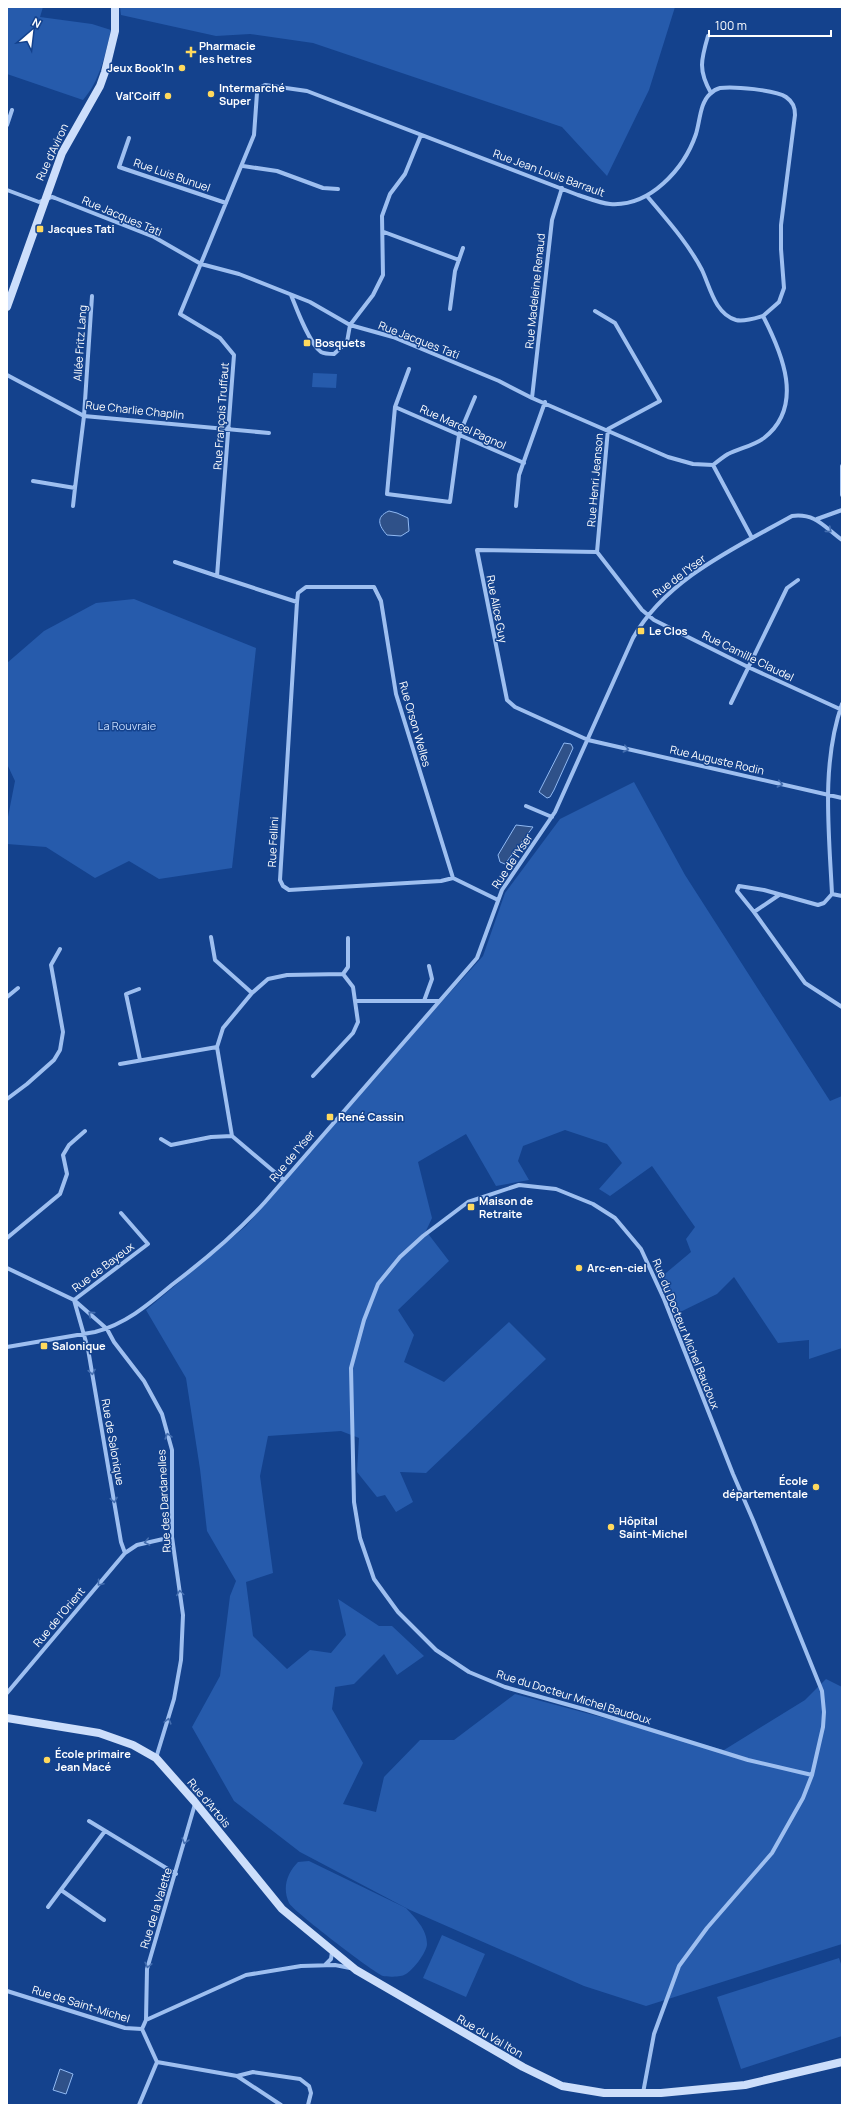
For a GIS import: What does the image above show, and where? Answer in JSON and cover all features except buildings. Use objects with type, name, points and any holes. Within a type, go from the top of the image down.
[{"type":"street","name":"Rue d'Aviron","points":[[7,307],[62,153],[102,79],[113,43],[115,7]]},
{"type":"street","points":[[647,196],[686,244],[702,271],[715,301],[725,313],[736,320],[763,316],[779,302],[784,288],[781,225],[795,107],[786,97],[770,92],[726,87],[718,88],[711,93],[703,78],[702,58],[708,36]]},
{"type":"street","name":"Rue Jean Louis Barrault","points":[[201,264],[243,166],[254,136],[257,94],[259,88],[265,86],[307,91],[578,195],[608,204],[629,202],[647,196],[669,178],[686,157],[696,133],[703,105],[711,93]]},
{"type":"street","points":[[7,124],[12,110]]},
{"type":"street","points":[[291,295],[309,334],[317,347],[323,353],[334,354],[347,342],[350,326],[373,295],[383,275],[384,232],[382,216],[390,194],[404,174],[421,135]]},
{"type":"street","name":"Rue Luis Bunuel","points":[[129,138],[119,167],[226,203]]},
{"type":"street","points":[[243,166],[278,171],[323,188],[338,189]]},
{"type":"street","name":"Rue Madeleine Renaud","points":[[532,398],[552,220],[562,188]]},
{"type":"street","name":"Rue Jacques Tati","points":[[7,190],[39,202],[52,197],[55,198],[154,237],[201,264],[239,274],[310,302],[350,326],[393,337],[499,381],[532,398],[545,402],[668,457],[693,464],[713,465]]},
{"type":"street","points":[[384,232],[459,260]]},
{"type":"street","points":[[450,309],[455,271],[463,248]]},
{"type":"street","name":"Rue François Truffaut","points":[[201,264],[180,314],[220,338],[234,355],[230,429],[218,576]]},
{"type":"street","name":"Allée Fritz Lang","points":[[74,506],[84,416],[92,296]]},
{"type":"street","name":"Rue Henri Jeanson","points":[[595,311],[615,323],[660,401],[608,430],[597,552]]},
{"type":"street","points":[[752,538],[713,465],[728,454],[745,448],[764,438],[780,418],[785,408],[787,385],[785,370],[776,341],[763,316]]},
{"type":"street","points":[[409,369],[395,407],[387,494],[450,502],[459,435],[475,397]]},
{"type":"street","name":"Rue Charlie Chaplin","points":[[7,375],[84,416],[269,433]]},
{"type":"street","points":[[516,506],[519,475],[545,402]]},
{"type":"street","name":"Rue Marcel Pagnol","points":[[395,407],[524,463]]},
{"type":"street","points":[[842,466],[842,495]]},
{"type":"street","points":[[33,481],[75,488]]},
{"type":"street","points":[[817,519],[842,510]]},
{"type":"street","name":"Rue de l'Yser","points":[[7,1347],[107,1329],[142,1309],[242,1227],[284,1180],[477,958],[498,900],[509,878],[552,817],[633,638],[648,615],[662,599],[726,553],[792,516],[802,515],[817,519],[842,540]]},
{"type":"street","name":"Rue Alice Guy","points":[[588,740],[515,707],[507,700],[477,550],[597,552]]},
{"type":"street","points":[[597,552],[648,615]]},
{"type":"street","points":[[175,562],[297,602]]},
{"type":"street","points":[[731,704],[787,588],[798,580]]},
{"type":"street","name":"Rue Orson Welles","points":[[297,602],[298,593],[306,587],[374,587],[381,601],[396,694],[453,878]]},
{"type":"street","name":"Rue Fellini","points":[[297,602],[280,880],[283,886],[289,890],[441,881],[453,878]]},
{"type":"street","name":"Rue Camille Claudel","points":[[648,615],[748,667],[841,710]]},
{"type":"street","points":[[842,704],[834,734],[827,788],[832,894],[824,903],[818,905],[764,890],[739,886],[736,891],[754,912],[805,983],[842,1007]]},
{"type":"street","name":"Rue Auguste Rodin","points":[[588,740],[842,798]]},
{"type":"street","points":[[526,806],[552,817]]},
{"type":"street","points":[[453,878],[498,900]]},
{"type":"street","points":[[832,894],[842,896]]},
{"type":"street","points":[[754,912],[779,895]]},
{"type":"street","points":[[211,937],[215,960],[252,993]]},
{"type":"street","points":[[343,974],[348,967],[348,938]]},
{"type":"street","points":[[7,1099],[54,1060],[60,1050],[62,1032],[51,966],[60,949]]},
{"type":"street","points":[[424,1001],[432,979],[429,966]]},
{"type":"street","points":[[284,1180],[232,1136],[217,1047],[223,1028],[252,993],[268,979],[286,975],[343,974]]},
{"type":"street","points":[[313,1076],[353,1033],[358,1022],[354,987],[343,974]]},
{"type":"street","points":[[7,997],[18,988]]},
{"type":"street","points":[[139,989],[126,994],[140,1060]]},
{"type":"street","points":[[355,1001],[439,1001]]},
{"type":"street","points":[[120,1064],[217,1047]]},
{"type":"street","points":[[7,1238],[60,1194],[67,1174],[64,1155],[69,1145],[85,1131]]},
{"type":"street","points":[[161,1139],[171,1145],[211,1137],[232,1136]]},
{"type":"street","name":"Rue du Docteur Michel Baudoux","points":[[642,2094],[654,2034],[679,1966],[707,1928],[772,1853],[803,1798],[812,1776],[823,1727],[822,1690],[733,1474],[664,1299],[641,1249],[615,1218],[593,1204],[556,1189],[519,1185],[468,1202],[423,1236],[400,1257],[378,1284],[364,1320],[351,1368],[354,1502],[360,1538],[374,1579],[398,1612],[413,1629],[436,1650],[469,1672],[505,1687],[587,1710],[748,1760],[812,1776]]},
{"type":"street","name":"Rue de Bayeux","points":[[74,1300],[148,1244],[121,1213]]},
{"type":"street","name":"Rue des Dardanelles","points":[[7,1268],[74,1300],[107,1329],[114,1342],[144,1381],[162,1414],[172,1450],[172,1537],[183,1615],[181,1660],[174,1699],[156,1758]]},
{"type":"street","name":"Rue de Salonique","points":[[74,1300],[84,1334],[121,1542],[125,1553]]},
{"type":"street","points":[[125,1553],[137,1545],[172,1537]]},
{"type":"street","name":"Rue de l'Orient","points":[[7,1693],[125,1553]]},
{"type":"street","name":"Rue d'Artois","points":[[7,1718],[99,1733],[133,1745],[156,1758],[282,1909],[356,1970]]},
{"type":"street","name":"Rue de la Valette","points":[[146,2020],[147,1969],[176,1874],[195,1803]]},
{"type":"street","points":[[89,1820],[104,1831],[176,1874]]},
{"type":"street","points":[[48,1907],[104,1831]]},
{"type":"street","points":[[61,1890],[104,1920]]},
{"type":"street","points":[[325,1965],[331,1959],[331,1949]]},
{"type":"street","name":"Rue du Val Iton","points":[[146,2020],[246,1975],[290,1968],[336,1965],[356,1970],[523,2067],[562,2086],[604,2094],[642,2094],[745,2085],[831,2066],[842,2062]]},
{"type":"street","name":"Rue de Saint-Michel","points":[[7,1991],[125,2028],[142,2029],[146,2020]]},
{"type":"street","points":[[139,2105],[157,2062],[142,2029]]},
{"type":"street","points":[[157,2062],[237,2076],[281,2105]]},
{"type":"street","points":[[831,2066],[842,2066]]},
{"type":"street","points":[[237,2076],[253,2072],[300,2079],[309,2086],[311,2093],[308,2105]]},
{"type":"green space","points":[[7,7],[43,7],[40,17],[92,24],[111,30],[98,76],[89,93],[83,100],[7,74]]},
{"type":"green space","points":[[120,7],[675,7],[649,90],[607,176],[562,127],[313,43],[250,34],[216,36],[121,15]]},
{"type":"green space","points":[[313,373],[337,374],[336,388],[312,387]]},
{"type":"green space","name":"La Rouvraie","points":[[134,599],[256,648],[232,868],[159,879],[129,861],[95,878],[46,847],[7,844],[7,822],[15,781],[7,764],[7,663],[44,631],[96,603]]},
{"type":"green space","points":[[634,782],[685,875],[830,1101],[842,1096],[842,1348],[809,1359],[809,1340],[778,1343],[734,1277],[717,1294],[676,1314],[660,1278],[691,1252],[686,1239],[695,1227],[652,1166],[610,1196],[599,1189],[622,1163],[607,1144],[565,1130],[523,1146],[518,1161],[529,1180],[496,1186],[466,1134],[418,1162],[432,1218],[426,1231],[449,1261],[398,1310],[414,1335],[404,1362],[444,1382],[509,1322],[546,1359],[426,1473],[400,1472],[413,1502],[396,1512],[385,1495],[377,1497],[357,1472],[359,1438],[341,1431],[268,1436],[260,1476],[273,1573],[246,1582],[253,1636],[287,1669],[310,1650],[331,1653],[346,1635],[338,1599],[379,1626],[392,1626],[424,1656],[397,1675],[384,1654],[354,1684],[335,1687],[332,1709],[363,1763],[343,1804],[376,1812],[384,1777],[420,1740],[454,1740],[515,1694],[724,1750],[805,1700],[826,1679],[842,1687],[842,1944],[646,2006],[584,1986],[410,1910],[300,1852],[234,1801],[192,1727],[220,1676],[230,1596],[236,1581],[207,1531],[200,1469],[186,1378],[146,1310],[246,1226],[362,1090],[483,956],[505,893],[560,819]]},
{"type":"green space","points":[[309,1861],[406,1908],[423,1929],[427,1944],[422,1957],[411,1970],[402,1976],[383,1976],[333,1941],[293,1908],[289,1903],[286,1892],[288,1876],[298,1862]]},
{"type":"green space","points":[[442,1935],[485,1954],[466,1997],[423,1978]]},
{"type":"green space","points":[[839,1958],[842,1967],[842,2036],[741,2069],[717,1997]]},
{"type":"shaded area","points":[[389,511],[408,518],[409,531],[401,536],[387,535],[380,525],[380,519]]},
{"type":"shaded area","points":[[564,743],[571,744],[573,748],[554,790],[550,797],[547,798],[539,792]]},
{"type":"shaded area","points":[[516,825],[533,827],[505,864],[500,862],[498,855]]},
{"type":"shaded area","points":[[60,2069],[73,2074],[66,2094],[53,2090]]},
{"type":"place","name":"Pharmacie les hetres","points":[[191,52]]},
{"type":"place","name":"Jeux Book'In","points":[[182,68]]},
{"type":"place","name":"Intermarché Super","points":[[211,94]]},
{"type":"place","name":"Val'Coiff","points":[[168,96]]},
{"type":"place","name":"Jacques Tati","points":[[40,229]]},
{"type":"place","name":"Bosquets","points":[[307,343]]},
{"type":"place","name":"Le Clos","points":[[641,631]]},
{"type":"place","name":"René Cassin","points":[[330,1117]]},
{"type":"place","name":"Maison de Retraite","points":[[471,1207]]},
{"type":"place","name":"Arc-en-ciel","points":[[579,1268]]},
{"type":"place","name":"Salonique","points":[[44,1346]]},
{"type":"place","name":"École départementale","points":[[816,1487]]},
{"type":"place","name":"Hôpital Saint-Michel","points":[[611,1527]]},
{"type":"place","name":"École primaire Jean Macé","points":[[47,1760]]}]
